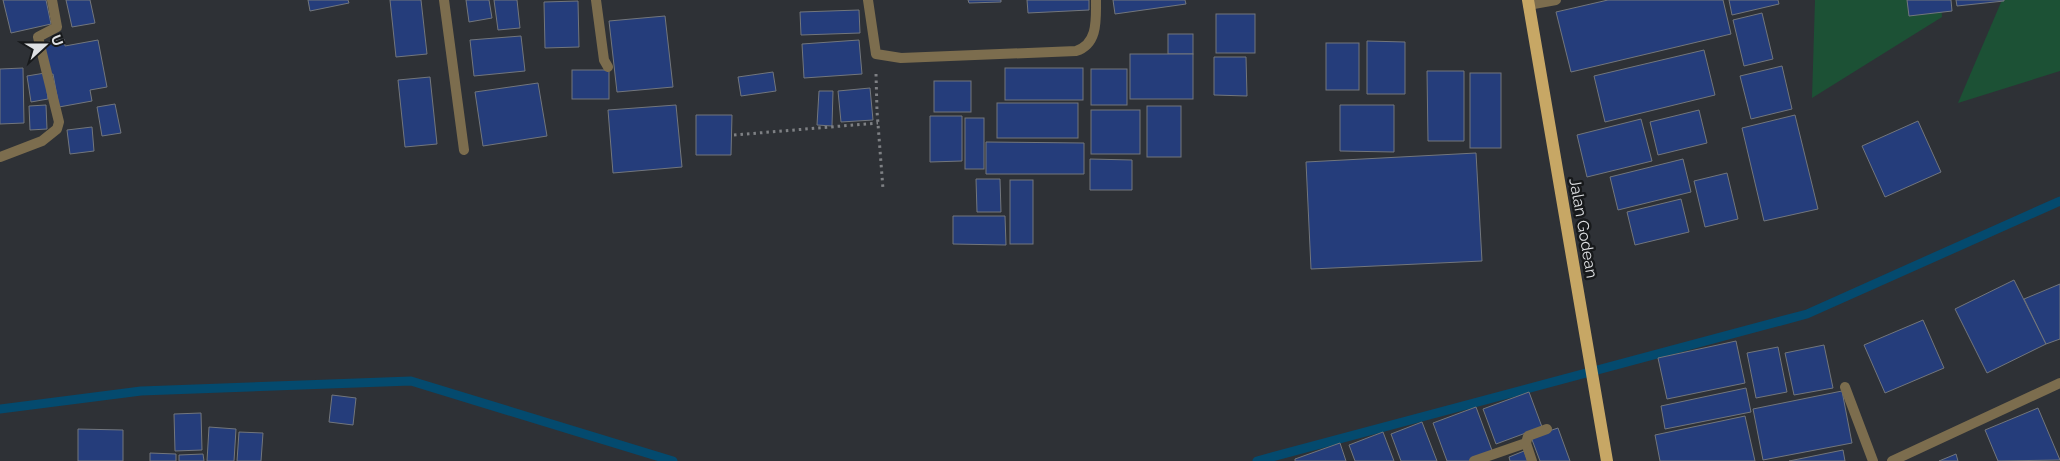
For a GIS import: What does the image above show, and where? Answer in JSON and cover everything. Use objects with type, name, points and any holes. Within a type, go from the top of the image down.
[{"type":"main road","name":"Jalan Godean","points":[[1528,2],[1607,461]]},
{"type":"street","points":[[0,157],[42,141],[57,129],[59,122],[38,37],[57,27],[52,0]]},
{"type":"street","points":[[444,0],[464,150]]},
{"type":"street","points":[[596,0],[604,60],[608,67]]},
{"type":"street","points":[[868,0],[876,54],[901,58],[1076,51],[1090,43],[1094,31],[1096,0]]},
{"type":"street","points":[[1528,2],[1556,0]]},
{"type":"street","points":[[1892,461],[2060,383]]},
{"type":"street","points":[[1845,388],[1873,461]]},
{"type":"street","points":[[1532,461],[1526,442],[1528,436],[1547,429]]},
{"type":"street","points":[[1474,461],[1526,442]]},
{"type":"path","points":[[876,54],[878,123],[883,189]]},
{"type":"path","points":[[734,135],[878,123]]},
{"type":"green space","points":[[1815,0],[1941,0],[1942,17],[1812,98]]},
{"type":"green space","points":[[2002,0],[2060,0],[2060,71],[1958,103]]},
{"type":"building","points":[[3,0],[46,0],[51,24],[11,33]]},
{"type":"building","points":[[66,0],[90,0],[95,23],[72,27]]},
{"type":"building","points":[[308,0],[348,0],[349,3],[310,11]]},
{"type":"building","points":[[390,0],[421,0],[427,54],[396,57]]},
{"type":"building","points":[[466,0],[489,0],[492,18],[469,22]]},
{"type":"building","points":[[494,0],[517,0],[520,28],[498,30]]},
{"type":"building","points":[[968,0],[1001,0],[1001,2],[969,3]]},
{"type":"building","points":[[1027,0],[1089,0],[1089,10],[1028,13]]},
{"type":"building","points":[[1113,0],[1185,0],[1186,4],[1115,14]]},
{"type":"building","points":[[1608,0],[1723,0],[1731,34],[1571,72],[1556,12]]},
{"type":"building","points":[[1729,0],[1778,0],[1779,4],[1732,15]]},
{"type":"building","points":[[1907,0],[1951,0],[1952,11],[1909,16]]},
{"type":"building","points":[[1956,0],[2004,0],[2004,1],[1957,6]]},
{"type":"building","points":[[578,1],[579,47],[545,48],[544,2]]},
{"type":"building","points":[[859,10],[860,33],[801,35],[800,12]]},
{"type":"building","points":[[1762,13],[1773,59],[1744,66],[1733,20]]},
{"type":"building","points":[[1216,14],[1255,14],[1255,53],[1216,53]]},
{"type":"building","points":[[665,16],[673,87],[617,92],[609,21]]},
{"type":"building","points":[[1168,34],[1193,34],[1193,54],[1168,54]]},
{"type":"building","points":[[521,36],[525,71],[474,76],[470,40]]},
{"type":"building","points":[[64,39],[65,46],[98,40],[107,87],[90,90],[92,101],[59,107],[53,74],[49,75],[44,43]]},
{"type":"building","points":[[859,40],[862,74],[804,78],[802,44]]},
{"type":"building","points":[[1367,41],[1405,42],[1405,94],[1367,94]]},
{"type":"building","points":[[1326,43],[1359,43],[1359,90],[1326,90]]},
{"type":"building","points":[[1704,50],[1715,95],[1605,122],[1594,76]]},
{"type":"building","points":[[1130,54],[1193,54],[1193,99],[1130,99]]},
{"type":"building","points":[[1214,57],[1246,57],[1247,96],[1214,95]]},
{"type":"building","points":[[1782,66],[1792,109],[1751,119],[1740,76]]},
{"type":"building","points":[[23,68],[24,123],[0,124],[0,69]]},
{"type":"building","points":[[1005,68],[1083,68],[1083,100],[1005,100]]},
{"type":"building","points":[[1091,69],[1127,69],[1127,105],[1091,105]]},
{"type":"building","points":[[572,70],[609,70],[609,99],[572,99]]},
{"type":"building","points":[[1427,71],[1464,71],[1464,141],[1428,141]]},
{"type":"building","points":[[773,72],[776,91],[741,96],[738,77]]},
{"type":"building","points":[[45,73],[48,99],[31,102],[27,76]]},
{"type":"building","points":[[1470,73],[1501,73],[1501,148],[1470,148]]},
{"type":"building","points":[[430,77],[437,144],[405,147],[398,80]]},
{"type":"building","points":[[934,81],[971,81],[971,112],[934,112]]},
{"type":"building","points":[[538,83],[547,136],[483,146],[475,92]]},
{"type":"building","points":[[870,88],[873,120],[841,122],[838,91]]},
{"type":"building","points":[[819,91],[833,91],[832,126],[817,125]]},
{"type":"building","points":[[997,103],[1078,103],[1078,138],[997,138]]},
{"type":"building","points":[[115,104],[121,133],[102,136],[97,107]]},
{"type":"building","points":[[46,105],[47,129],[30,130],[29,106]]},
{"type":"building","points":[[676,105],[682,167],[613,173],[608,110]]},
{"type":"building","points":[[1340,105],[1394,105],[1394,152],[1340,151]]},
{"type":"building","points":[[1147,106],[1181,106],[1181,157],[1147,157]]},
{"type":"building","points":[[1091,110],[1140,110],[1140,154],[1091,154]]},
{"type":"building","points":[[1699,110],[1707,143],[1658,155],[1650,122]]},
{"type":"building","points":[[696,115],[732,115],[731,155],[696,155]]},
{"type":"building","points":[[1795,115],[1818,209],[1764,221],[1742,128]]},
{"type":"building","points":[[930,116],[962,116],[962,161],[930,162]]},
{"type":"building","points":[[965,118],[984,118],[984,169],[965,169]]},
{"type":"building","points":[[1641,119],[1652,161],[1587,177],[1577,135]]},
{"type":"building","points":[[1918,121],[1941,172],[1885,197],[1862,146]]},
{"type":"building","points":[[92,127],[94,151],[70,154],[67,130]]},
{"type":"building","points":[[986,142],[1084,143],[1084,174],[986,174]]},
{"type":"building","points":[[1476,153],[1482,261],[1311,269],[1306,162]]},
{"type":"building","points":[[1090,159],[1132,160],[1132,190],[1090,190]]},
{"type":"building","points":[[1683,159],[1691,192],[1618,210],[1610,177]]},
{"type":"building","points":[[1727,173],[1738,219],[1705,227],[1694,181]]},
{"type":"building","points":[[976,179],[1000,179],[1001,212],[977,212]]},
{"type":"building","points":[[1010,180],[1033,180],[1033,244],[1010,244]]},
{"type":"building","points":[[1681,199],[1689,232],[1635,245],[1627,212]]},
{"type":"building","points":[[953,216],[1005,216],[1006,245],[953,244]]},
{"type":"building","points":[[2014,280],[2046,344],[1987,373],[1955,309]]},
{"type":"building","points":[[2060,284],[2060,339],[2046,344],[2024,299]]},
{"type":"building","points":[[1923,320],[1944,368],[1885,393],[1864,345]]},
{"type":"building","points":[[1736,341],[1745,383],[1667,399],[1658,358]]},
{"type":"building","points":[[1824,345],[1833,388],[1794,395],[1785,353]]},
{"type":"building","points":[[1778,347],[1787,392],[1756,398],[1747,353]]},
{"type":"building","points":[[1746,388],[1751,412],[1665,429],[1661,406]]},
{"type":"building","points":[[1842,391],[1852,443],[1763,460],[1753,409]]},
{"type":"building","points":[[1529,392],[1542,427],[1496,444],[1483,409]]},
{"type":"building","points":[[332,395],[356,398],[353,425],[329,422]]},
{"type":"building","points":[[1476,407],[1493,453],[1472,461],[1447,461],[1433,423]]},
{"type":"building","points":[[2038,408],[2060,460],[1998,461],[1985,430]]},
{"type":"building","points":[[201,413],[202,450],[175,451],[174,414]]},
{"type":"building","points":[[1745,416],[1755,461],[1660,461],[1655,435]]},
{"type":"building","points":[[1422,422],[1437,461],[1401,461],[1391,434]]},
{"type":"building","points":[[209,427],[236,429],[234,461],[207,461]]},
{"type":"building","points":[[1558,428],[1570,461],[1540,461],[1531,437]]},
{"type":"building","points":[[78,429],[123,430],[123,461],[78,461]]},
{"type":"building","points":[[239,432],[263,433],[261,461],[237,461]]},
{"type":"building","points":[[1383,432],[1394,461],[1355,461],[1349,445]]},
{"type":"building","points":[[1340,443],[1346,461],[1295,461],[1295,459]]},
{"type":"building","points":[[1843,450],[1845,461],[1789,461]]},
{"type":"building","points":[[1524,451],[1528,461],[1510,461],[1509,457]]},
{"type":"building","points":[[150,453],[176,454],[176,461],[150,461]]},
{"type":"building","points":[[203,454],[204,461],[179,461],[179,455]]},
{"type":"building","points":[[1956,454],[1958,461],[1939,461]]},
{"type":"waterway","points":[[1257,461],[1807,314],[2060,201]]},
{"type":"waterway","points":[[0,409],[141,391],[411,381],[673,461]]}]
